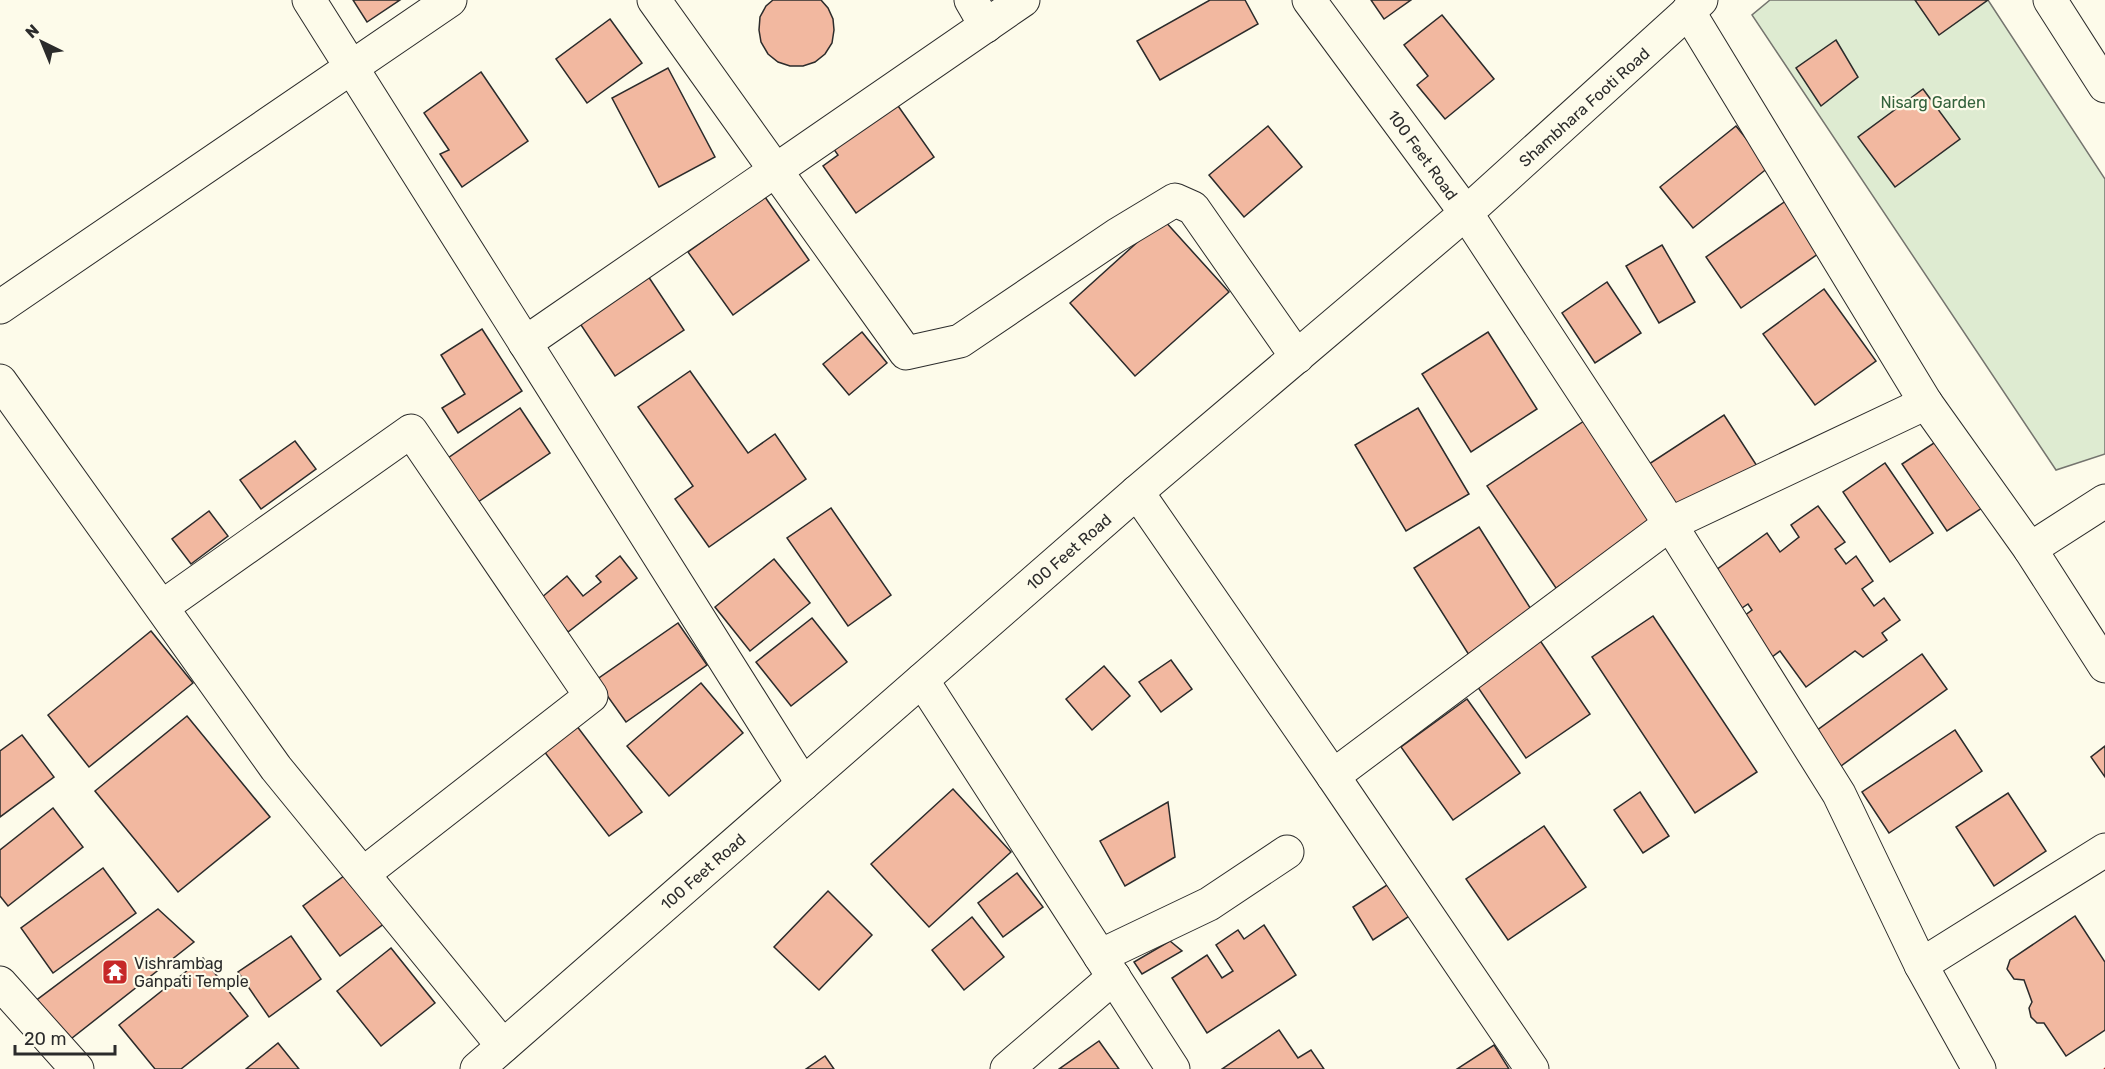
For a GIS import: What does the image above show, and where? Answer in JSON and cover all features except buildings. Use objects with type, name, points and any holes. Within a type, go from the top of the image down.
[{"type":"street","points":[[309,0],[803,784]]},
{"type":"street","points":[[0,307],[450,0]]},
{"type":"street","points":[[654,0],[906,353],[960,341],[1117,235],[1175,200],[1193,208],[1297,357]]},
{"type":"street","points":[[525,343],[777,170],[978,13],[1023,0]]},
{"type":"street","name":"100 Feet Road","points":[[477,1069],[1137,492],[1466,213],[1309,0]]},
{"type":"street","points":[[2050,0],[2105,86]]},
{"type":"street","points":[[1695,6],[1926,403],[2030,549],[2105,666]]},
{"type":"street","name":"Shambhara Footi Road","points":[[1466,213],[1695,6]]},
{"type":"street","points":[[1466,213],[1670,524],[1839,794],[1921,965],[1979,1069]]},
{"type":"street","points":[[0,381],[276,768],[503,1046]]},
{"type":"street","points":[[1333,776],[1670,524],[1926,403]]},
{"type":"street","points":[[162,607],[411,431],[591,696],[363,874]]},
{"type":"street","points":[[1137,492],[1532,1069]]},
{"type":"street","points":[[2030,549],[2105,501]]},
{"type":"street","points":[[921,681],[1173,1069]]},
{"type":"street","points":[[1921,965],[2105,850]]},
{"type":"street","points":[[1007,1069],[1107,966],[1209,904],[1287,852]]},
{"type":"street","points":[[0,983],[77,1069]]},
{"type":"green space","name":"Nisarg Garden","points":[[1770,0],[1988,0],[2105,179],[2105,454],[2056,470],[1752,15]]},
{"type":"place","name":"Vishrambag Ganpati Temple","points":[[115,972]]}]
